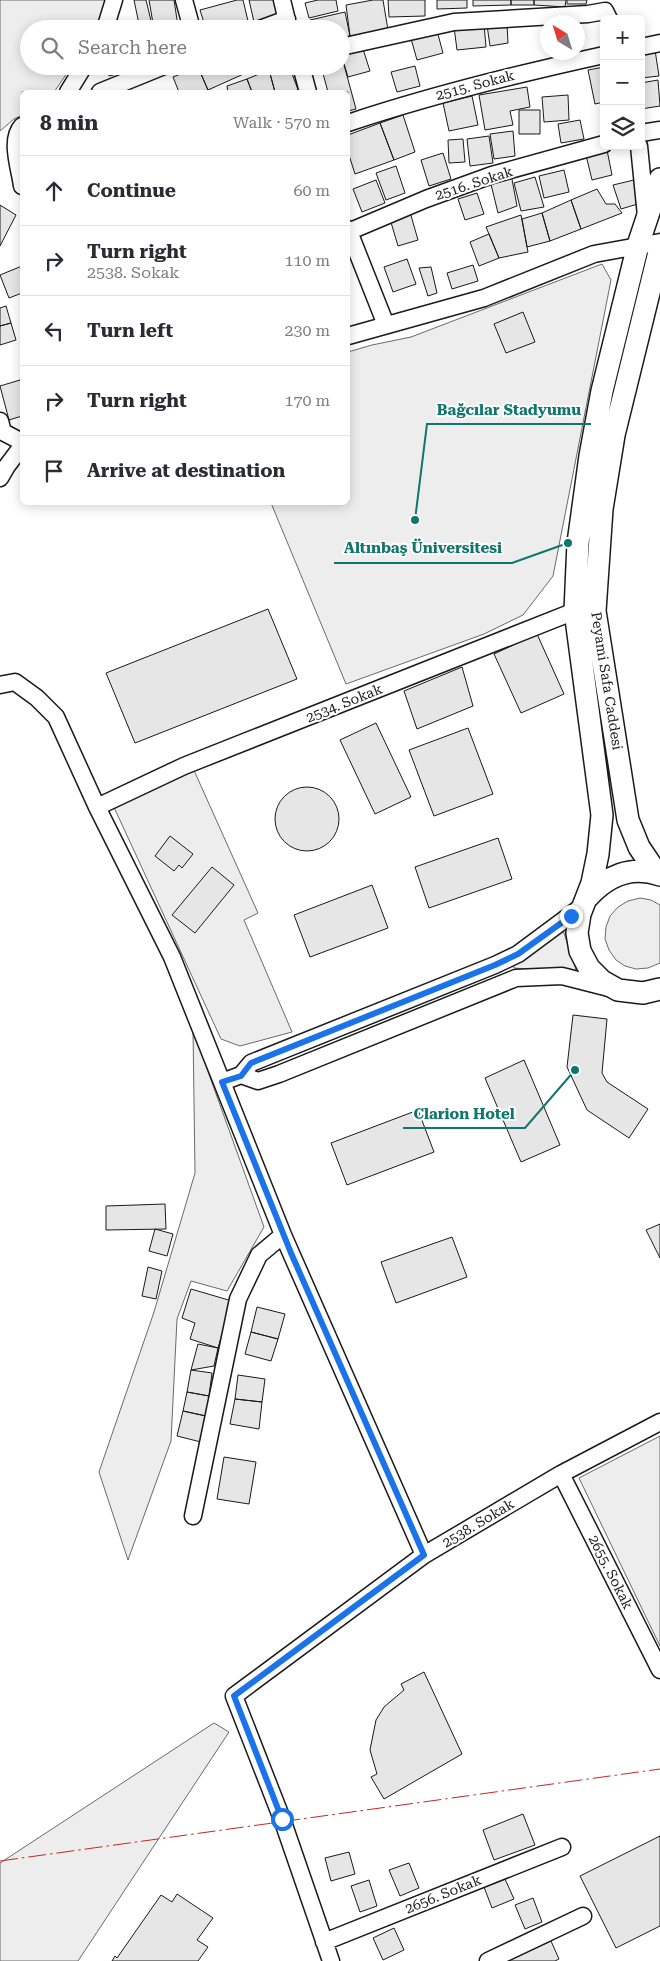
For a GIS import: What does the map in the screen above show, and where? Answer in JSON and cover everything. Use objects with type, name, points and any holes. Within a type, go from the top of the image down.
[{"type":"main road","points":[[658,992],[630,993],[618,990],[602,981],[589,968],[580,952],[577,933],[580,914],[586,901],[598,854],[602,815],[578,542],[590,456],[602,391],[638,245],[660,180]]},
{"type":"main road","name":"Peyami Safa Caddesi","points":[[658,874],[639,847],[628,820],[585,611],[614,434],[660,248]]},
{"type":"main road","points":[[586,901],[597,887],[609,878],[622,873],[637,870],[658,874]]},
{"type":"street","points":[[108,20],[114,0]]},
{"type":"street","points":[[184,0],[190,20]]},
{"type":"street","points":[[282,0],[287,20]]},
{"type":"street","points":[[350,45],[454,22],[588,14],[606,10]]},
{"type":"street","points":[[645,46],[660,43]]},
{"type":"street","name":"2515. Sokak","points":[[350,121],[409,102],[513,75],[600,56]]},
{"type":"street","points":[[69,90],[78,75]]},
{"type":"street","points":[[105,90],[142,75]]},
{"type":"street","points":[[303,75],[307,90]]},
{"type":"street","points":[[20,130],[16,148],[20,173]]},
{"type":"street","points":[[645,132],[660,130]]},
{"type":"street","name":"2516. Sokak","points":[[350,230],[426,199],[492,175],[600,145]]},
{"type":"street","points":[[639,150],[647,222]]},
{"type":"street","points":[[350,236],[386,324]]},
{"type":"street","points":[[350,335],[484,298],[594,254],[660,242]]},
{"type":"street","points":[[0,421],[3,432],[20,441]]},
{"type":"street","points":[[0,478],[6,466],[20,448]]},
{"type":"street","name":"2534. Sokak","points":[[97,807],[184,766],[585,611]]},
{"type":"street","points":[[0,685],[14,682],[37,698],[56,717],[97,807],[172,957],[283,1235],[424,1555]]},
{"type":"street","points":[[241,1076],[251,1063],[510,958],[586,901]]},
{"type":"street","points":[[222,1082],[241,1076],[258,1081],[279,1074],[516,978],[562,976],[618,990]]},
{"type":"street","points":[[193,1516],[238,1299],[259,1256],[283,1235]]},
{"type":"street","name":"2538. Sokak","points":[[324,1942],[282,1819],[234,1696],[424,1555],[561,1474],[660,1422]]},
{"type":"street","name":"2655. Sokak","points":[[561,1474],[660,1670]]},
{"type":"street","name":"2656. Sokak","points":[[324,1942],[562,1847]]},
{"type":"street","points":[[488,1961],[583,1916]]},
{"type":"street","points":[[324,1942],[332,1961]]},
{"type":"shaded area","points":[[0,0],[108,0],[102,20],[20,20],[20,75],[66,75],[55,90],[20,90],[20,116],[0,131]]},
{"type":"shaded area","points":[[602,264],[611,280],[553,576],[523,615],[484,634],[346,684],[272,505],[350,505],[350,351],[411,337]]},
{"type":"shaded area","points":[[192,766],[258,913],[244,920],[292,1032],[240,1046],[221,1039],[112,803]]},
{"type":"shaded area","points":[[640,898],[651,900],[660,905],[660,963],[648,968],[636,969],[625,966],[616,960],[609,950],[605,939],[606,927],[610,916],[618,907],[628,901]]},
{"type":"shaded area","points":[[562,927],[576,970],[570,973],[514,968],[512,964]]},
{"type":"shaded area","points":[[193,1030],[264,1227],[227,1291],[191,1281],[177,1319],[171,1441],[128,1560],[99,1472],[154,1312],[195,1173]]},
{"type":"shaded area","points":[[660,1436],[660,1646],[579,1478]]},
{"type":"shaded area","points":[[214,1723],[229,1732],[78,1961],[0,1961],[0,1863]]},
{"type":"building","points":[[134,0],[146,0],[151,20],[138,20]]},
{"type":"building","points":[[149,0],[174,0],[177,20],[152,20]]},
{"type":"building","points":[[243,0],[248,20],[203,20],[200,10]]},
{"type":"building","points":[[249,0],[276,0],[279,16],[254,20]]},
{"type":"building","points":[[318,0],[336,0],[338,11],[309,18],[305,3]]},
{"type":"building","points":[[383,0],[388,30],[350,36],[350,20],[348,20],[346,5]]},
{"type":"building","points":[[388,0],[425,0],[425,16],[389,17]]},
{"type":"building","points":[[437,0],[467,0],[467,8],[437,9]]},
{"type":"building","points":[[473,0],[511,0],[511,5],[473,6]]},
{"type":"building","points":[[511,0],[534,0],[534,5],[511,5]]},
{"type":"building","points":[[534,0],[566,0],[565,7],[534,5]]},
{"type":"building","points":[[567,0],[587,0],[586,4],[567,4]]},
{"type":"building","points":[[345,12],[347,20],[310,20]]},
{"type":"building","points":[[484,24],[486,47],[457,50],[454,27]]},
{"type":"building","points":[[507,24],[508,43],[490,46],[487,25]]},
{"type":"building","points":[[436,27],[443,53],[417,60],[410,35]]},
{"type":"building","points":[[362,46],[370,71],[348,77],[347,75],[350,75],[350,51]]},
{"type":"building","points":[[655,50],[659,76],[645,78],[645,51]]},
{"type":"building","points":[[415,66],[420,86],[397,92],[391,72]]},
{"type":"building","points":[[600,68],[600,103],[595,104],[588,70]]},
{"type":"building","points":[[178,75],[201,75],[208,90],[178,90],[173,77]]},
{"type":"building","points":[[201,75],[241,75],[208,90]]},
{"type":"building","points":[[257,75],[270,75],[274,90],[251,90],[247,79]]},
{"type":"building","points":[[270,75],[292,75],[298,90],[274,90]]},
{"type":"building","points":[[323,75],[347,75],[356,109],[350,110],[350,90],[327,90]]},
{"type":"building","points":[[247,79],[251,90],[228,90],[227,86]]},
{"type":"building","points":[[658,80],[660,106],[645,108],[645,82]]},
{"type":"building","points":[[527,87],[530,107],[510,111],[513,125],[485,130],[479,95]]},
{"type":"building","points":[[568,95],[569,120],[544,122],[542,97]]},
{"type":"building","points":[[472,96],[478,125],[449,131],[443,103]]},
{"type":"building","points":[[519,110],[540,110],[540,134],[519,134]]},
{"type":"building","points":[[403,115],[415,152],[394,160],[380,123]]},
{"type":"building","points":[[580,120],[584,139],[561,143],[558,124]]},
{"type":"building","points":[[380,123],[394,160],[355,174],[350,158],[350,134]]},
{"type":"building","points":[[513,131],[515,156],[494,159],[490,134]]},
{"type":"building","points":[[489,136],[493,163],[470,166],[467,139]]},
{"type":"building","points":[[463,139],[465,162],[449,163],[448,140]]},
{"type":"building","points":[[607,150],[612,175],[592,180],[586,155]]},
{"type":"building","points":[[443,153],[451,179],[429,186],[421,160]]},
{"type":"building","points":[[396,166],[405,193],[386,200],[376,173]]},
{"type":"building","points":[[564,170],[569,192],[544,198],[539,176]]},
{"type":"building","points":[[511,174],[517,206],[498,213],[490,180]]},
{"type":"building","points":[[535,177],[544,207],[521,211],[514,183]]},
{"type":"building","points":[[376,180],[385,203],[362,212],[353,189]]},
{"type":"building","points":[[634,180],[641,203],[621,209],[613,185]]},
{"type":"building","points":[[597,189],[606,204],[615,204],[622,213],[581,229],[571,200]]},
{"type":"building","points":[[477,193],[484,214],[465,220],[458,199]]},
{"type":"building","points":[[571,200],[581,229],[550,241],[542,213]]},
{"type":"building","points":[[0,205],[16,215],[0,246]]},
{"type":"building","points":[[410,212],[418,240],[398,246],[390,219]]},
{"type":"building","points":[[542,213],[550,241],[527,247],[522,219]]},
{"type":"building","points":[[521,215],[528,252],[499,258],[486,227]]},
{"type":"building","points":[[489,234],[499,258],[479,266],[470,242]]},
{"type":"building","points":[[407,259],[416,284],[393,292],[384,267]]},
{"type":"building","points":[[473,265],[478,281],[452,289],[447,273]]},
{"type":"building","points":[[20,267],[20,294],[9,298],[0,275]]},
{"type":"building","points":[[431,267],[437,293],[428,296],[419,268]]},
{"type":"building","points":[[6,306],[11,323],[0,326],[0,308]]},
{"type":"building","points":[[523,312],[535,342],[506,353],[494,324]]},
{"type":"building","points":[[11,323],[16,340],[0,345],[0,326]]},
{"type":"building","points":[[20,380],[20,417],[9,420],[0,386]]},
{"type":"building","points":[[268,609],[297,679],[135,743],[106,673]]},
{"type":"building","points":[[537,634],[564,694],[521,713],[494,654]]},
{"type":"building","points":[[462,667],[473,706],[417,729],[404,691]]},
{"type":"building","points":[[376,723],[411,797],[375,814],[340,740]]},
{"type":"building","points":[[468,728],[493,794],[434,816],[409,750]]},
{"type":"building","points":[[301,787],[313,787],[330,796],[337,807],[339,819],[337,831],[330,842],[313,851],[301,851],[289,846],[280,837],[275,825],[275,813],[280,801],[289,792]]},
{"type":"building","points":[[170,836],[193,854],[182,868],[179,865],[174,871],[155,856]]},
{"type":"building","points":[[498,838],[512,879],[429,908],[415,867]]},
{"type":"building","points":[[212,867],[234,885],[195,933],[172,915]]},
{"type":"building","points":[[372,885],[388,928],[310,957],[294,915]]},
{"type":"building","points":[[573,1015],[607,1019],[602,1073],[607,1082],[648,1109],[629,1138],[587,1110],[567,1067]]},
{"type":"building","points":[[524,1060],[560,1145],[521,1162],[485,1078]]},
{"type":"building","points":[[418,1110],[434,1152],[347,1185],[331,1143]]},
{"type":"building","points":[[165,1204],[166,1229],[106,1230],[106,1206]]},
{"type":"building","points":[[660,1224],[660,1258],[646,1230]]},
{"type":"building","points":[[155,1229],[173,1234],[167,1256],[149,1251]]},
{"type":"building","points":[[452,1237],[467,1277],[396,1303],[381,1262]]},
{"type":"building","points":[[148,1267],[162,1271],[156,1299],[142,1296]]},
{"type":"building","points":[[191,1289],[232,1301],[218,1348],[190,1339],[195,1323],[182,1318]]},
{"type":"building","points":[[257,1307],[285,1314],[278,1339],[251,1332]]},
{"type":"building","points":[[251,1332],[278,1339],[271,1361],[245,1354]]},
{"type":"building","points":[[198,1344],[218,1348],[214,1366],[191,1370]]},
{"type":"building","points":[[191,1370],[212,1373],[209,1396],[187,1392]]},
{"type":"building","points":[[238,1375],[265,1379],[262,1402],[235,1399]]},
{"type":"building","points":[[187,1392],[209,1396],[206,1416],[183,1411]]},
{"type":"building","points":[[235,1399],[262,1402],[259,1429],[230,1424]]},
{"type":"building","points":[[183,1411],[206,1416],[201,1442],[177,1436]]},
{"type":"building","points":[[224,1457],[256,1462],[249,1504],[217,1499]]},
{"type":"building","points":[[424,1672],[462,1754],[384,1799],[371,1777],[377,1774],[370,1750],[376,1720],[384,1707],[404,1690],[401,1684]]},
{"type":"building","points":[[523,1814],[535,1845],[494,1860],[483,1830]]},
{"type":"building","points":[[660,1836],[660,1926],[616,1948],[580,1876]]},
{"type":"building","points":[[349,1852],[355,1874],[331,1881],[325,1858]]},
{"type":"building","points":[[409,1863],[419,1888],[400,1896],[389,1870]]},
{"type":"building","points":[[505,1879],[514,1899],[492,1908],[484,1887]]},
{"type":"building","points":[[369,1880],[377,1906],[360,1912],[351,1886]]},
{"type":"building","points":[[177,1894],[213,1918],[197,1940],[208,1947],[198,1961],[112,1961],[115,1956],[117,1958],[161,1895],[172,1902]]},
{"type":"building","points":[[533,1898],[542,1922],[525,1929],[515,1905]]},
{"type":"building","points":[[394,1928],[404,1950],[383,1960],[373,1938]]},
{"type":"building","points":[[551,1941],[559,1959],[555,1961],[508,1961]]},
{"type":"power","points":[[0,1861],[660,1769]]},
{"type":"place","name":"Bağcılar Stadyumu","points":[[415,520]]},
{"type":"place","name":"Altınbaş Üniversitesi","points":[[568,543]]},
{"type":"place","name":"Clarion Hotel","points":[[575,1070]]},
{"type":"route","points":[[282,1819],[234,1696],[424,1555],[291,1253],[222,1082],[241,1076],[251,1063],[495,965],[518,954],[571,916]]}]
